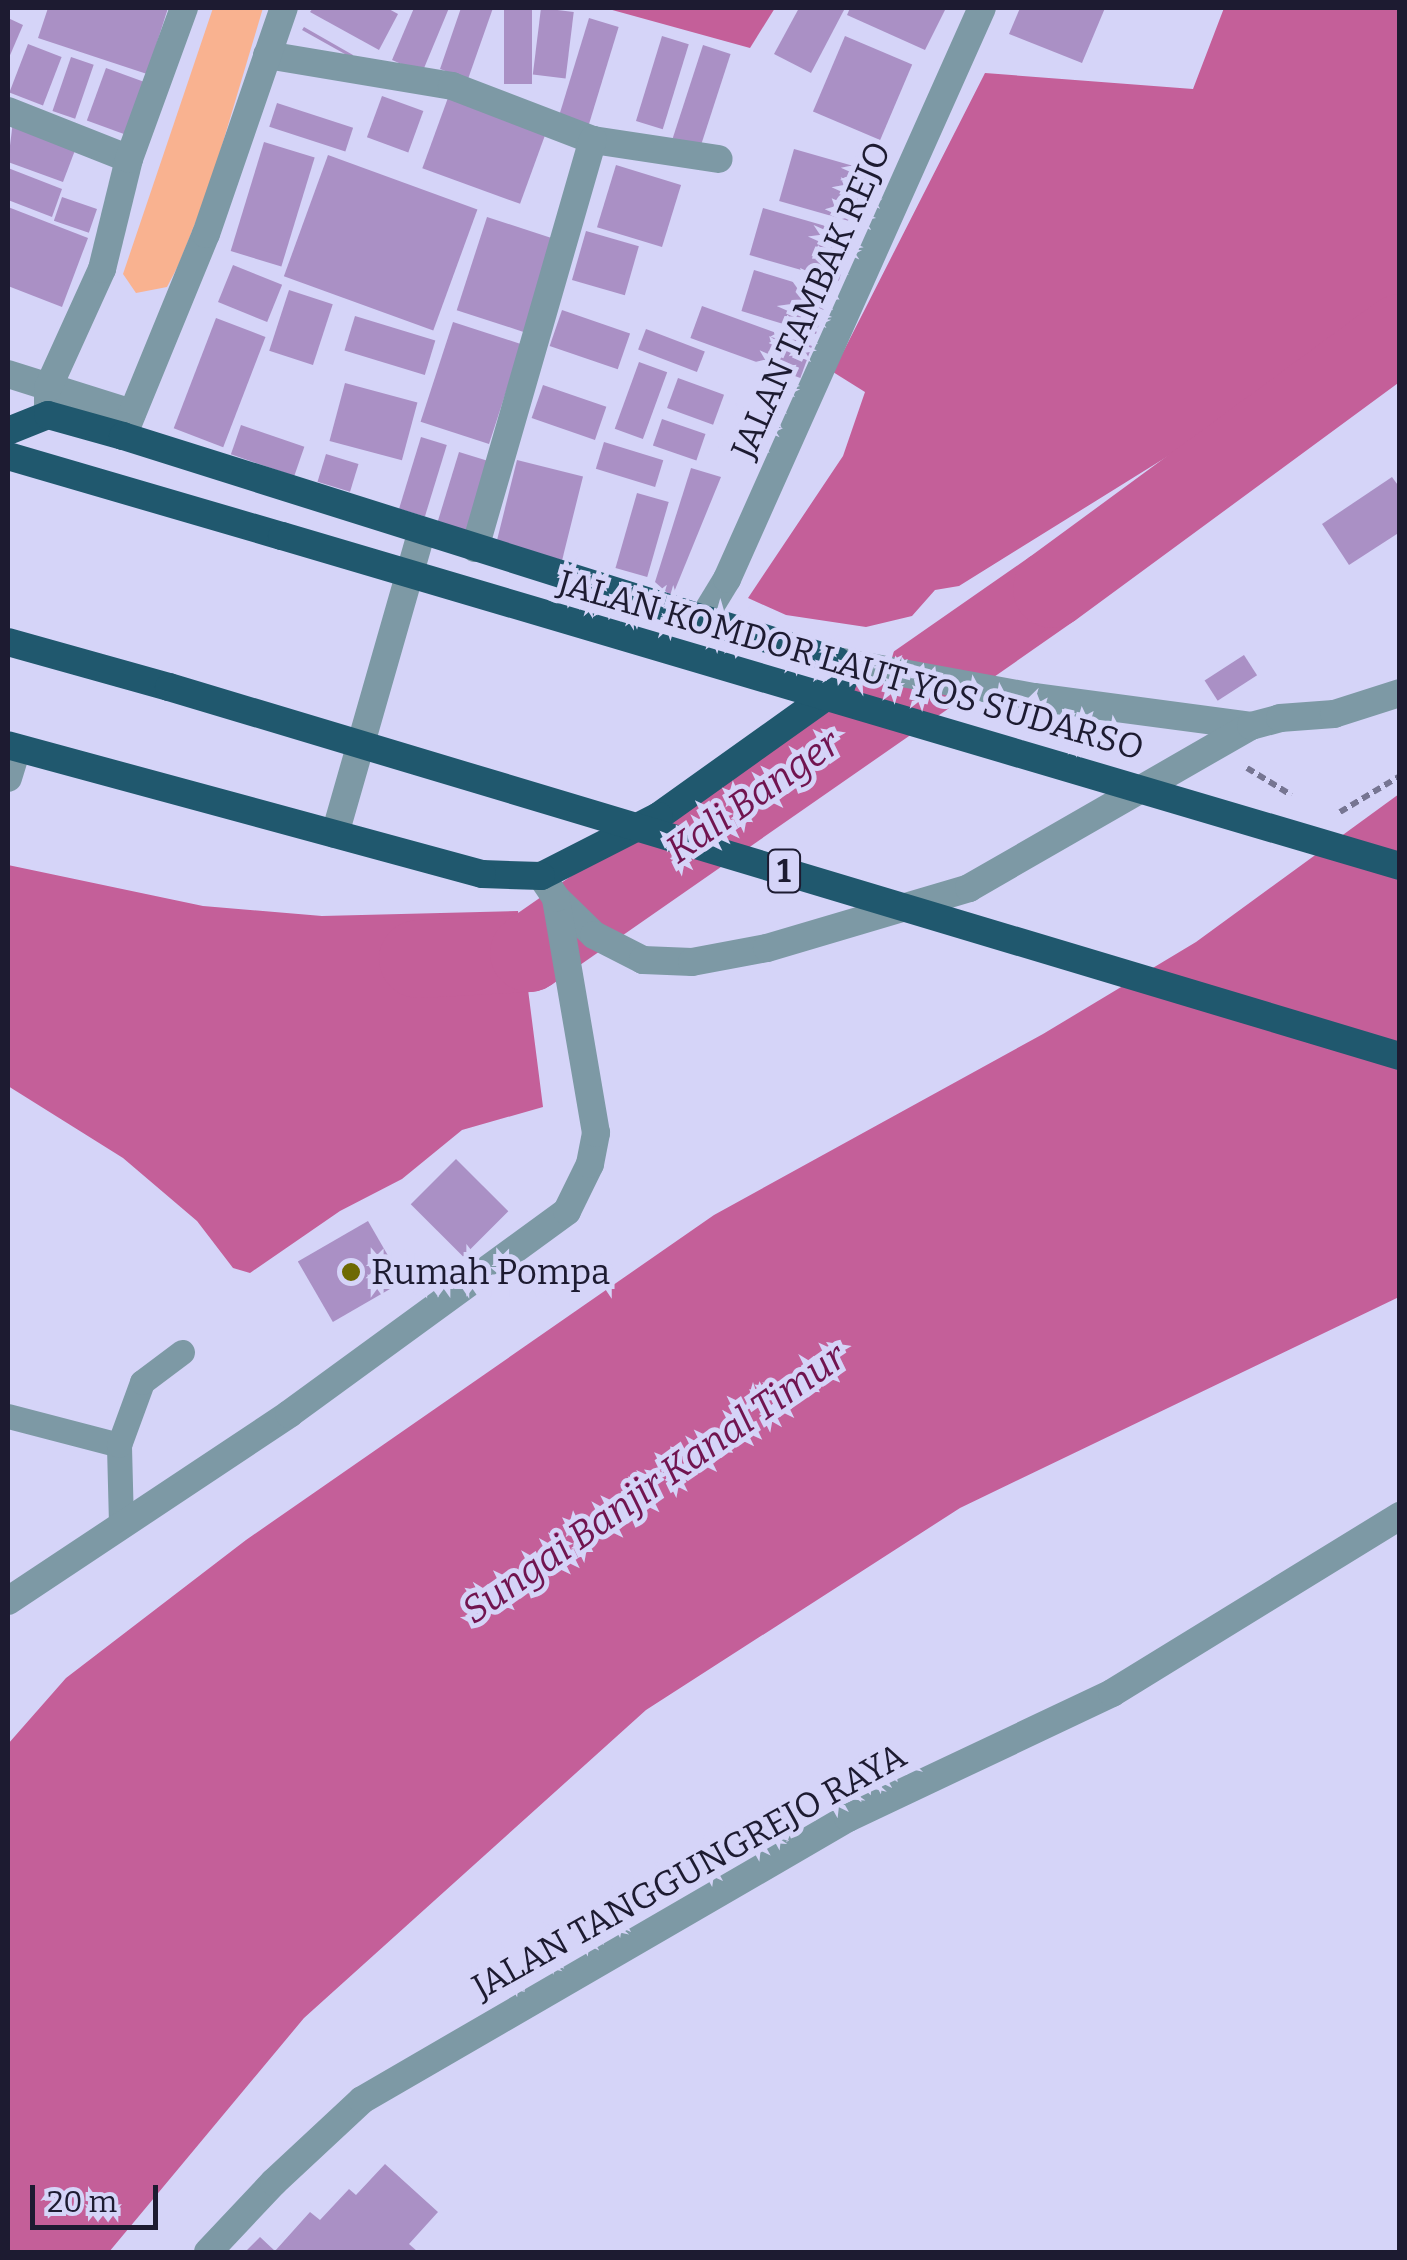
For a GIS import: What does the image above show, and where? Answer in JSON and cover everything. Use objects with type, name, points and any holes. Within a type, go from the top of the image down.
[{"type":"highway","points":[[8,431],[48,402],[127,424],[422,532],[837,660],[848,672],[841,686],[659,816],[555,897],[12,747]]},
{"type":"highway","name":"JALAN KOMDOR LAUT YOS SUDARSO","points":[[8,456],[1400,866]]},
{"type":"highway","name":"1","points":[[8,642],[1400,1056]]},
{"type":"street","points":[[8,374],[48,402],[102,269],[129,160],[184,8]]},
{"type":"street","points":[[127,424],[206,234],[284,8]]},
{"type":"street","name":"JALAN TAMBAK REJO","points":[[702,620],[727,579],[982,8]]},
{"type":"street","points":[[267,55],[452,86],[592,140],[718,160]]},
{"type":"street","points":[[8,111],[129,160]]},
{"type":"street","points":[[475,548],[592,140]]},
{"type":"street","points":[[334,834],[422,532]]},
{"type":"street","points":[[837,660],[1034,697],[1251,726]]},
{"type":"street","points":[[555,897],[594,935],[643,960],[692,962],[766,948],[970,888],[1251,726],[1280,718],[1334,714],[1400,693]]},
{"type":"street","points":[[8,778],[12,747]]},
{"type":"street","points":[[8,1601],[290,1414],[568,1211],[590,1164],[596,1133],[555,897]]},
{"type":"street","name":"JALAN TANGGUNGREJO RAYA","points":[[208,2252],[274,2182],[362,2100],[848,1818],[1112,1693],[1400,1516]]},
{"type":"lane","points":[[122,1523],[118,1446],[142,1382],[182,1352]]},
{"type":"lane","points":[[8,1416],[118,1446]]},
{"type":"path","points":[[1216,748],[1307,804]]},
{"type":"path","points":[[1325,812],[1358,804],[1400,776]]},
{"type":"shaded area","points":[[213,8],[263,8],[209,189],[178,266],[167,287],[136,293],[123,274]]},
{"type":"water","points":[[605,8],[775,8],[750,48]]},
{"type":"water","points":[[1224,8],[1399,8],[1399,294],[1255,402],[959,586],[935,590],[912,616],[866,627],[786,615],[748,598],[843,456],[865,392],[833,372],[985,73],[1193,89]]},
{"type":"water","name":"Sungai Banjir Kanal Timur","points":[[1399,794],[1399,1297],[960,1508],[646,1710],[304,2018],[109,2252],[8,2252],[8,1744],[66,1678],[246,1540],[714,1215],[1043,1034],[1196,942]]},
{"type":"water","points":[[8,865],[203,906],[322,916],[518,911],[543,1107],[462,1130],[402,1179],[340,1211],[250,1273],[233,1268],[197,1221],[123,1158],[8,1086]]},
{"type":"building","points":[[48,8],[168,8],[147,74],[38,38]]},
{"type":"building","points":[[313,8],[387,8],[398,14],[379,50],[310,12]]},
{"type":"building","points":[[414,8],[449,8],[422,73],[392,60]]},
{"type":"building","points":[[461,8],[493,8],[468,79],[440,69]]},
{"type":"building","points":[[504,8],[532,8],[532,84],[504,84]]},
{"type":"building","points":[[541,8],[574,12],[566,79],[533,75]]},
{"type":"building","points":[[799,8],[844,10],[811,73],[774,54]]},
{"type":"building","points":[[850,8],[946,8],[925,50],[847,15]]},
{"type":"building","points":[[1020,8],[1105,8],[1082,63],[1009,34]]},
{"type":"building","points":[[8,18],[23,25],[8,60]]},
{"type":"building","points":[[589,18],[619,27],[588,128],[558,119]]},
{"type":"building","points":[[304,27],[353,55],[352,58],[302,30]]},
{"type":"building","points":[[662,36],[689,44],[663,129],[636,121]]},
{"type":"building","points":[[845,36],[912,65],[880,140],[813,111]]},
{"type":"building","points":[[28,44],[62,57],[43,105],[9,93]]},
{"type":"building","points":[[703,45],[731,54],[700,147],[673,138]]},
{"type":"building","points":[[71,57],[94,65],[75,119],[52,111]]},
{"type":"building","points":[[106,68],[149,84],[130,136],[87,121]]},
{"type":"building","points":[[449,95],[547,131],[520,204],[422,168]]},
{"type":"building","points":[[382,96],[423,111],[408,152],[367,137]]},
{"type":"building","points":[[277,103],[353,128],[345,151],[269,127]]},
{"type":"building","points":[[13,121],[77,145],[63,182],[8,162]]},
{"type":"building","points":[[264,142],[315,157],[281,267],[231,251]]},
{"type":"building","points":[[794,149],[872,171],[857,223],[779,201]]},
{"type":"building","points":[[328,155],[477,209],[433,331],[284,276]]},
{"type":"building","points":[[616,165],[681,185],[662,247],[597,227]]},
{"type":"building","points":[[8,168],[62,189],[52,217],[8,200]]},
{"type":"building","points":[[62,197],[97,209],[89,233],[54,221]]},
{"type":"building","points":[[8,207],[88,238],[62,307],[8,286]]},
{"type":"building","points":[[763,208],[852,234],[839,281],[749,255]]},
{"type":"building","points":[[487,217],[555,239],[524,332],[457,310]]},
{"type":"building","points":[[586,231],[639,246],[625,295],[572,280]]},
{"type":"building","points":[[233,265],[282,285],[267,322],[218,302]]},
{"type":"building","points":[[754,270],[829,293],[816,334],[741,311]]},
{"type":"building","points":[[289,290],[333,304],[313,365],[269,351]]},
{"type":"building","points":[[702,306],[812,346],[800,378],[690,338]]},
{"type":"building","points":[[562,310],[630,333],[618,369],[550,346]]},
{"type":"building","points":[[355,316],[435,341],[425,375],[344,350]]},
{"type":"building","points":[[216,318],[265,337],[223,447],[174,428]]},
{"type":"building","points":[[453,322],[521,344],[489,444],[421,422]]},
{"type":"building","points":[[646,329],[705,352],[697,372],[638,350]]},
{"type":"building","points":[[639,362],[667,372],[643,439],[615,429]]},
{"type":"building","points":[[678,378],[724,395],[713,425],[667,408]]},
{"type":"building","points":[[345,383],[417,402],[402,460],[329,441]]},
{"type":"building","points":[[543,385],[606,407],[595,440],[532,418]]},
{"type":"building","points":[[662,419],[705,434],[696,460],[653,445]]},
{"type":"building","points":[[241,425],[304,447],[294,476],[231,454]]},
{"type":"building","points":[[421,437],[447,445],[425,517],[399,509]]},
{"type":"building","points":[[604,442],[663,460],[655,487],[596,469]]},
{"type":"building","points":[[459,452],[492,462],[469,535],[437,525]]},
{"type":"building","points":[[326,454],[359,464],[350,492],[318,482]]},
{"type":"building","points":[[517,460],[583,476],[562,560],[496,543]]},
{"type":"building","points":[[691,468],[721,477],[672,597],[655,582]]},
{"type":"building","points":[[1392,477],[1400,488],[1400,532],[1349,565],[1322,524]]},
{"type":"building","points":[[637,493],[669,502],[647,577],[616,568]]},
{"type":"building","points":[[1244,655],[1257,675],[1218,701],[1205,681]]},
{"type":"building","points":[[456,1159],[508,1211],[463,1257],[411,1204]]},
{"type":"building","name":"Rumah Pompa","points":[[368,1221],[403,1282],[333,1322],[298,1262]]},
{"type":"building","points":[[385,2164],[438,2212],[409,2244],[418,2252],[245,2252],[260,2237],[275,2251],[310,2212],[320,2220],[349,2189],[356,2195]]},
{"type":"waterway","name":"Kali Banger","points":[[418,959],[529,953],[1052,589],[1400,333]]},
{"type":"place","name":"Rumah Pompa","points":[[351,1272]]}]
